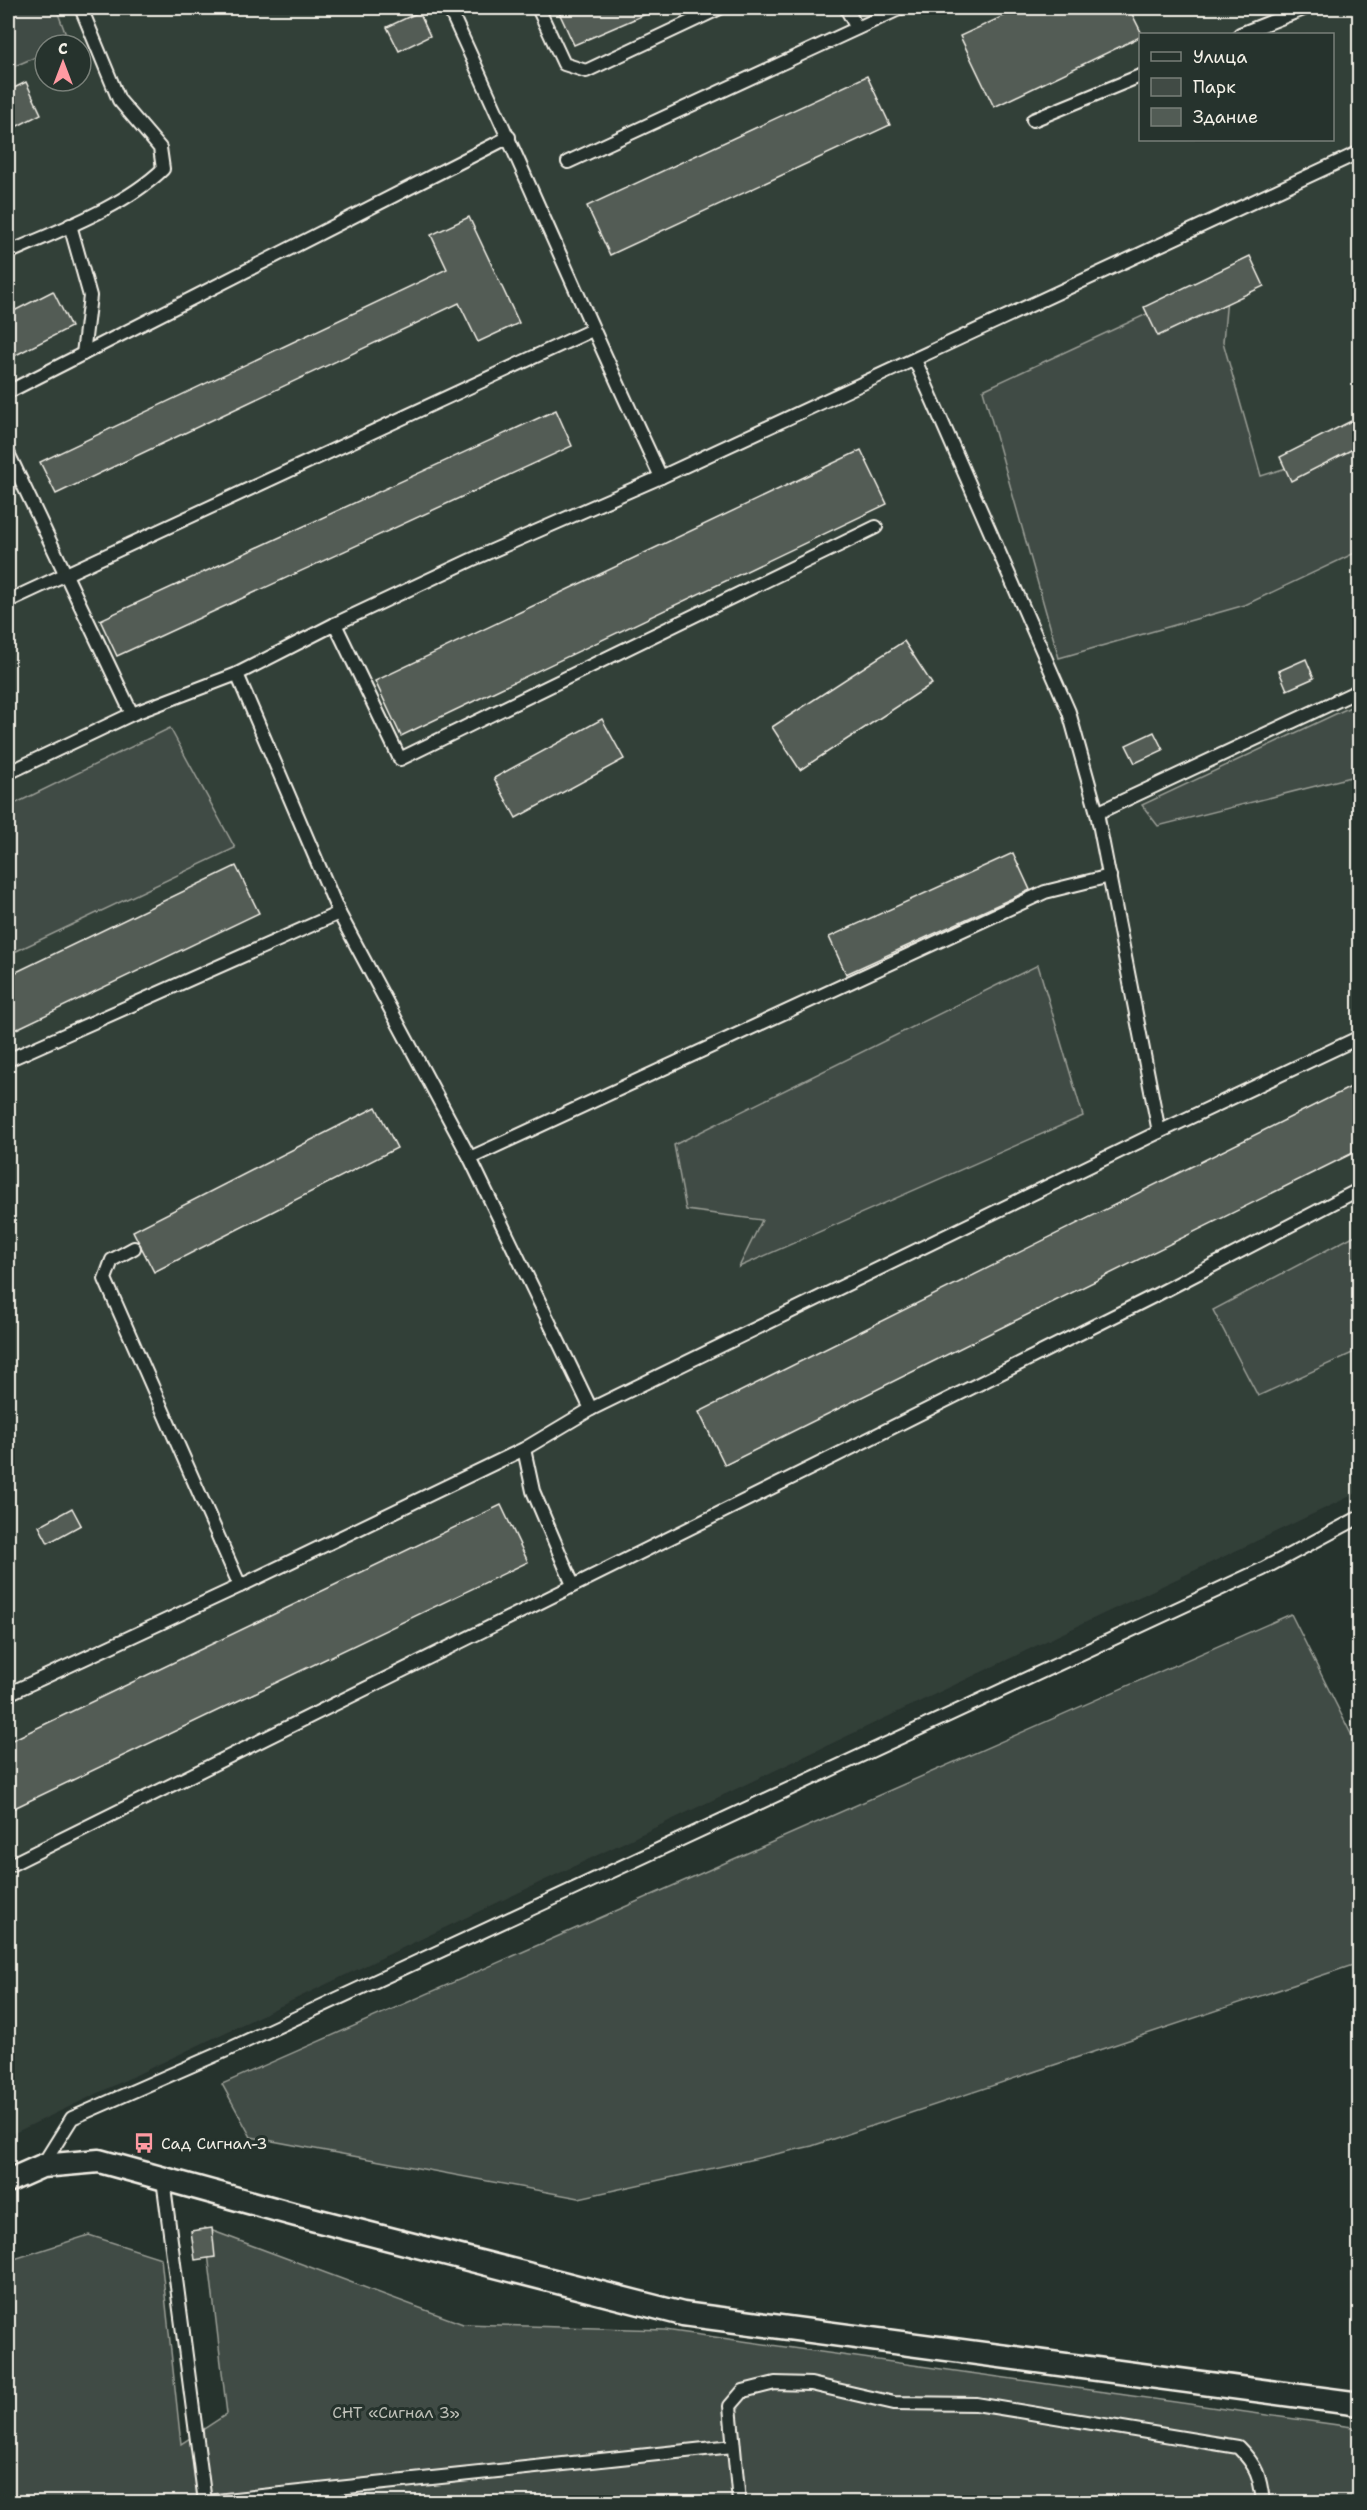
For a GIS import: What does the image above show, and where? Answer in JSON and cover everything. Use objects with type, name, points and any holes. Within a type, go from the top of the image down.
[{"type":"street","points":[[8,2181],[42,2166],[99,2161],[683,2314],[1359,2404]]},
{"type":"lane","points":[[8,253],[70,225],[146,186],[163,170],[160,148],[119,100],[81,8]]},
{"type":"lane","points":[[449,8],[660,477]]},
{"type":"lane","points":[[538,8],[564,64],[586,70],[720,8]]},
{"type":"lane","points":[[846,8],[857,28]]},
{"type":"lane","points":[[567,162],[901,8]]},
{"type":"lane","points":[[1242,33],[1305,8]]},
{"type":"lane","points":[[1033,120],[1139,76]]},
{"type":"lane","points":[[8,392],[508,137]]},
{"type":"lane","points":[[8,773],[132,714],[237,674],[335,624],[471,560],[660,477],[915,360],[1359,152]]},
{"type":"lane","points":[[70,225],[90,296],[83,354]]},
{"type":"lane","points":[[8,601],[592,330]]},
{"type":"lane","points":[[915,360],[1069,712],[1097,813],[1159,1131]]},
{"type":"lane","points":[[8,453],[132,714]]},
{"type":"lane","points":[[335,624],[400,759],[876,527]]},
{"type":"lane","points":[[237,674],[339,914],[470,1158],[591,1409]]},
{"type":"lane","points":[[1097,813],[1359,690]]},
{"type":"lane","points":[[470,1158],[1046,892],[1110,876]]},
{"type":"lane","points":[[8,1060],[339,914]]},
{"type":"lane","points":[[8,1694],[240,1586],[524,1449],[591,1409],[1159,1131],[1359,1037]]},
{"type":"lane","points":[[8,1866],[1156,1295],[1359,1189]]},
{"type":"lane","points":[[134,1248],[112,1260],[105,1279],[240,1586]]},
{"type":"lane","points":[[524,1449],[533,1491],[573,1585]]},
{"type":"lane","points":[[42,2166],[72,2118],[227,2050],[1263,1569],[1359,1517]]},
{"type":"lane","points":[[163,2179],[205,2502],[733,2446]]},
{"type":"lane","points":[[739,2502],[730,2406],[743,2391],[775,2383],[811,2384],[894,2403],[976,2404],[1238,2447],[1254,2463],[1261,2483],[1263,2502]]},
{"type":"shaded area","points":[[8,8],[1359,8],[1359,1492],[8,2136]]},
{"type":"green space","points":[[8,8],[56,8],[65,33],[33,33],[33,58],[8,69]]},
{"type":"green space","points":[[1229,276],[1223,342],[1261,476],[1359,445],[1359,551],[1245,605],[1059,658],[983,390]]},
{"type":"green space","points":[[1359,703],[1359,775],[1158,826],[1142,805]]},
{"type":"green space","points":[[170,728],[235,848],[8,955],[8,807]]},
{"type":"green space","points":[[1038,965],[1083,1116],[739,1267],[762,1220],[686,1210],[674,1145]]},
{"type":"green space","points":[[1359,1233],[1359,1350],[1258,1396],[1213,1310]]},
{"type":"green space","points":[[1291,1614],[1359,1750],[1359,1963],[812,2146],[579,2198],[251,2137],[222,2084]]},
{"type":"green space","name":"СНТ «Сигнал 3»","points":[[205,2228],[463,2324],[665,2330],[1359,2428],[1359,2502],[8,2502],[8,2261],[89,2235],[161,2258],[181,2444],[227,2414]]},
{"type":"building","points":[[557,8],[660,8],[574,45]]},
{"type":"building","points":[[1021,8],[1129,8],[1142,33],[1139,33],[1139,37],[994,107],[960,36]]},
{"type":"building","points":[[419,12],[430,36],[399,51],[387,27]]},
{"type":"building","points":[[867,76],[890,125],[610,255],[587,206]]},
{"type":"building","points":[[26,82],[41,114],[8,131],[8,91]]},
{"type":"building","points":[[469,217],[519,323],[478,342],[459,303],[56,494],[40,462],[447,269],[431,235]]},
{"type":"building","points":[[1250,256],[1264,286],[1158,336],[1144,307]]},
{"type":"building","points":[[53,291],[71,327],[8,359],[8,314]]},
{"type":"building","points":[[556,410],[572,446],[117,656],[100,620]]},
{"type":"building","points":[[1359,417],[1359,446],[1291,481],[1280,457]]},
{"type":"building","points":[[861,450],[887,504],[401,736],[375,681]]},
{"type":"building","points":[[904,641],[932,684],[800,770],[772,727]]},
{"type":"building","points":[[1306,659],[1314,678],[1287,690],[1279,671]]},
{"type":"building","points":[[602,719],[624,759],[516,818],[494,778]]},
{"type":"building","points":[[1154,732],[1163,750],[1135,763],[1126,745]]},
{"type":"building","points":[[1013,853],[1030,890],[846,974],[829,937]]},
{"type":"building","points":[[236,866],[259,913],[8,1033],[8,976]]},
{"type":"building","points":[[1359,1083],[1359,1150],[725,1465],[699,1412]]},
{"type":"building","points":[[376,1107],[397,1148],[154,1272],[133,1231]]},
{"type":"building","points":[[501,1505],[528,1562],[8,1811],[8,1742]]},
{"type":"building","points":[[72,1508],[81,1525],[48,1543],[39,1526]]},
{"type":"building","points":[[212,2228],[215,2257],[195,2260],[191,2231]]},
{"type":"place","name":"Сад Сигнал-3","points":[[144,2143]]}]
